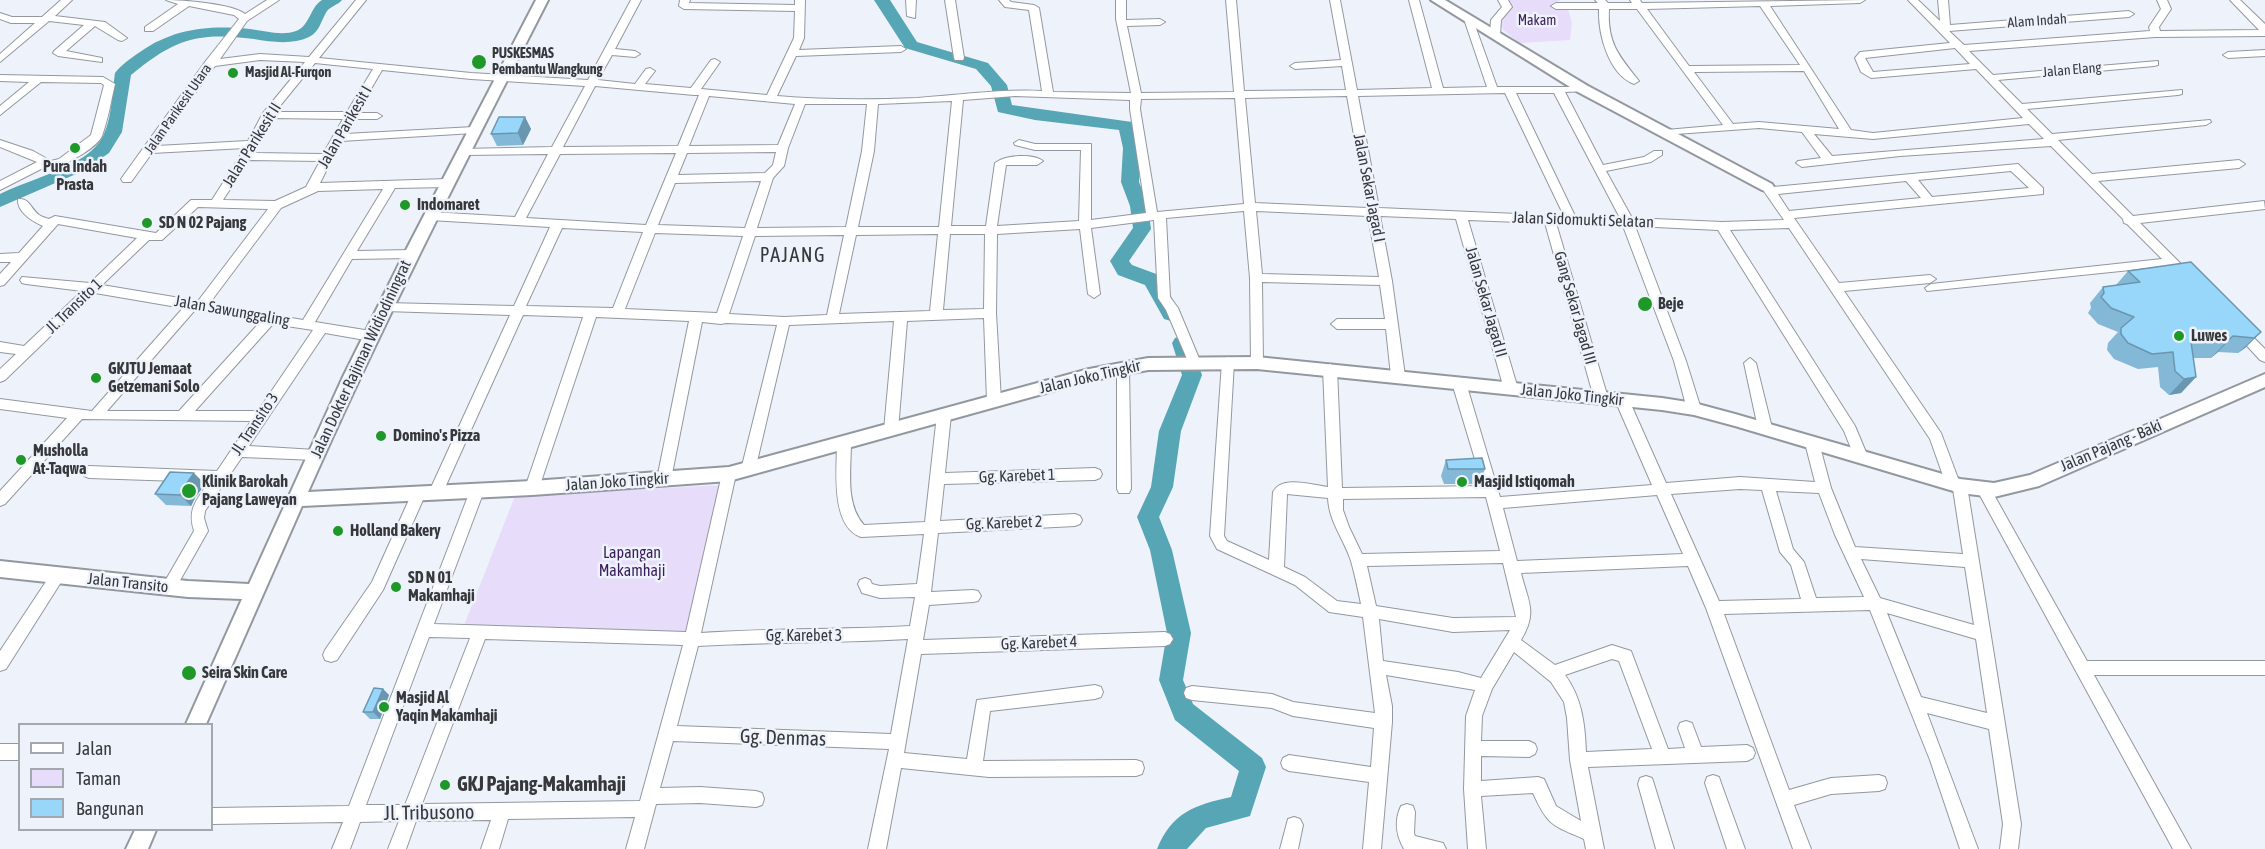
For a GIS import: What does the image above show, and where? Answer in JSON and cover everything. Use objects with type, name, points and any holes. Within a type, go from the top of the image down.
[{"type":"main road","name":"Jalan Dokter Rajiman Widiodiningrat","points":[[196,723],[371,336],[430,216],[542,0]]},
{"type":"main road","points":[[1437,0],[1495,35],[1563,86],[1583,89],[1768,189]]},
{"type":"main road","name":"Jalan Joko Tingkir","points":[[297,499],[532,488],[729,474],[994,400],[1123,368],[1228,362],[1330,369],[1694,409],[1957,485]]},
{"type":"main road","name":"Jalan Pajang - Baki","points":[[1957,485],[1984,490],[2005,489],[2033,481],[2265,380]]},
{"type":"main road","name":"Jalan Transito","points":[[0,568],[169,587],[256,592]]},
{"type":"main road","points":[[137,849],[146,831]]},
{"type":"street","points":[[0,59],[66,0]]},
{"type":"street","points":[[171,0],[237,13],[240,22],[274,0]]},
{"type":"street","name":"Jalan Parikesit II","points":[[215,204],[246,156],[267,115],[361,0]]},
{"type":"street","points":[[519,220],[636,0]]},
{"type":"street","points":[[685,0],[684,6],[800,4],[799,38],[771,98]]},
{"type":"street","points":[[911,0],[912,16]]},
{"type":"street","points":[[950,0],[959,58]]},
{"type":"street","points":[[1004,0],[1008,5],[1034,8],[1048,95]]},
{"type":"street","points":[[1121,0],[1122,23],[1135,96],[1164,298],[1172,308],[1193,364]]},
{"type":"street","points":[[1231,0],[1256,278],[1257,363]]},
{"type":"street","name":"Jalan Sekar Jagad I","points":[[1335,0],[1386,281],[1398,376]]},
{"type":"street","points":[[1414,0],[1438,90]]},
{"type":"street","points":[[1495,35],[1496,20],[1507,6],[1503,0]]},
{"type":"street","points":[[1556,6],[1602,2],[1860,0]]},
{"type":"street","points":[[1913,0],[1944,29],[2128,220],[2195,285]]},
{"type":"street","points":[[1943,0],[1944,29]]},
{"type":"street","points":[[2155,34],[2154,27],[2166,9],[2162,0]]},
{"type":"street","points":[[2235,0],[2265,32]]},
{"type":"street","points":[[1602,2],[1608,48],[1612,58],[1634,81]]},
{"type":"street","points":[[1762,2],[1807,68],[1848,135]]},
{"type":"street","points":[[149,28],[187,3]]},
{"type":"street","points":[[1636,3],[1729,126]]},
{"type":"street","name":"Alam Indah","points":[[1944,29],[2129,14]]},
{"type":"street","points":[[0,16],[11,20],[45,19],[94,22],[105,25],[122,38]]},
{"type":"street","points":[[1469,20],[1492,90]]},
{"type":"street","points":[[1122,23],[1160,21]]},
{"type":"street","points":[[94,22],[58,53],[98,60]]},
{"type":"street","name":"Jalan Parikesit Utara","points":[[127,179],[240,22]]},
{"type":"street","points":[[1978,66],[1871,75],[1860,57],[1864,54],[2155,34],[2265,32]]},
{"type":"street","points":[[793,53],[901,49]]},
{"type":"street","points":[[609,52],[635,54]]},
{"type":"street","points":[[2228,55],[2265,53]]},
{"type":"street","points":[[209,64],[260,57],[313,60],[501,78],[592,83],[801,101],[873,102],[958,99],[1015,93],[1135,96],[1509,90],[1563,86],[1600,170],[1628,221],[1680,361],[1694,409]]},
{"type":"street","points":[[617,313],[683,148],[699,93],[715,62]]},
{"type":"street","points":[[1295,66],[1347,63]]},
{"type":"street","name":"Jalan Elang","points":[[1990,78],[2154,63]]},
{"type":"street","name":"Jalan Parikesit I","points":[[312,187],[337,138],[379,67]]},
{"type":"street","points":[[1686,69],[1807,68]]},
{"type":"street","points":[[638,87],[650,71]]},
{"type":"street","points":[[0,78],[103,80],[110,84],[96,137],[63,161],[52,165],[29,153],[0,143]]},
{"type":"street","points":[[0,112],[6,102],[37,80]]},
{"type":"street","points":[[1509,90],[1571,219]]},
{"type":"street","points":[[2019,107],[2178,92]]},
{"type":"street","points":[[936,315],[958,99]]},
{"type":"street","points":[[721,320],[768,177],[778,166],[782,148],[801,101]]},
{"type":"street","points":[[832,320],[868,151],[873,102]]},
{"type":"street","points":[[267,115],[377,117]]},
{"type":"street","points":[[1666,133],[1729,126],[1775,125],[1848,135],[1886,135],[2032,120]]},
{"type":"street","points":[[1802,163],[2051,140],[2206,122]]},
{"type":"street","points":[[1805,129],[1829,160]]},
{"type":"street","points":[[337,138],[474,130]]},
{"type":"street","points":[[1019,143],[1035,147],[1088,146],[1085,225],[1094,294]]},
{"type":"street","points":[[149,150],[251,144]]},
{"type":"street","points":[[463,152],[782,148]]},
{"type":"street","points":[[1600,170],[1647,160],[1658,153]]},
{"type":"street","points":[[246,156],[326,158]]},
{"type":"street","points":[[994,400],[990,313],[991,230],[1001,163],[1011,160],[1038,161]]},
{"type":"street","points":[[0,186],[45,163]]},
{"type":"street","points":[[2087,178],[2239,164]]},
{"type":"street","name":"Jalan Sidomukti Selatan","points":[[430,216],[651,229],[749,232],[946,231],[1085,225],[1249,207],[1722,226],[2039,190],[2014,167],[1909,177]]},
{"type":"street","points":[[670,179],[768,177]]},
{"type":"street","points":[[1768,189],[1909,177],[1929,201]]},
{"type":"street","points":[[95,416],[197,305],[278,205],[312,187],[447,183]]},
{"type":"street","points":[[307,324],[391,185]]},
{"type":"street","points":[[1768,189],[1790,217],[1936,437],[1957,485],[1972,561],[2012,824],[2009,849]]},
{"type":"street","points":[[22,202],[34,217],[50,224]]},
{"type":"street","points":[[0,282],[50,224],[57,220],[161,236],[195,203],[278,205]]},
{"type":"street","points":[[2128,220],[2264,205]]},
{"type":"street","name":"Jalan Sekar Jagad II","points":[[1461,215],[1511,389]]},
{"type":"street","name":"Gang Sekar Jagad III","points":[[1549,218],[1601,398]]},
{"type":"street","points":[[436,492],[558,223]]},
{"type":"street","points":[[1722,226],[1850,430],[1861,457]]},
{"type":"street","name":"Jl. Transito 1","points":[[0,377],[147,235]]},
{"type":"street","points":[[348,255],[411,254]]},
{"type":"street","points":[[0,258],[22,257]]},
{"type":"street","points":[[1835,288],[1931,283],[2172,262]]},
{"type":"street","points":[[1256,278],[1386,281]]},
{"type":"street","name":"Jalan Sawunggaling","points":[[26,280],[94,288],[371,336]]},
{"type":"street","points":[[385,307],[591,312],[696,319],[784,321],[990,313]]},
{"type":"street","points":[[532,488],[591,312]]},
{"type":"street","points":[[184,414],[271,318]]},
{"type":"street","points":[[891,430],[901,318]]},
{"type":"street","points":[[664,479],[696,319]]},
{"type":"street","points":[[748,470],[784,321]]},
{"type":"street","points":[[2232,322],[2265,357]]},
{"type":"street","points":[[1336,324],[1391,324]]},
{"type":"street","name":"Jl. Transito 3","points":[[169,587],[201,531],[197,518],[198,510],[322,327]]},
{"type":"street","points":[[0,348],[27,351]]},
{"type":"street","points":[[1228,362],[1217,536],[1220,543],[1226,548],[1304,584],[1334,607],[1453,625],[1523,623]]},
{"type":"street","points":[[1750,363],[1766,428]]},
{"type":"street","points":[[1123,368],[1124,489]]},
{"type":"street","points":[[1330,369],[1338,518],[1358,560],[1370,611],[1376,666],[1384,706],[1372,849]]},
{"type":"street","points":[[1459,383],[1522,604],[1523,623],[1485,686],[1474,716],[1472,789],[1477,849]]},
{"type":"street","points":[[1622,400],[1714,608],[1802,849]]},
{"type":"street","points":[[0,404],[95,416],[184,414],[260,416]]},
{"type":"street","points":[[0,500],[78,415]]},
{"type":"street","points":[[877,849],[896,760],[923,595],[939,479],[944,415]]},
{"type":"street","name":"Gg. Karebet 2","points":[[844,443],[846,506],[858,530],[1075,520]]},
{"type":"street","points":[[1812,443],[1824,488],[1851,554],[1875,603],[1938,760],[1970,849]]},
{"type":"street","points":[[237,451],[316,455]]},
{"type":"street","points":[[89,472],[219,477]]},
{"type":"street","points":[[635,849],[692,639],[729,474]]},
{"type":"street","name":"Gg. Karebet 1","points":[[939,479],[1095,474]]},
{"type":"street","points":[[1276,571],[1282,490],[1294,488],[1336,493],[1493,497],[1740,483],[1824,488]]},
{"type":"street","points":[[1767,484],[1787,552],[1797,562],[1812,606]]},
{"type":"street","points":[[1984,490],[2182,849]]},
{"type":"street","points":[[340,849],[477,491]]},
{"type":"street","points":[[331,655],[378,586],[419,493]]},
{"type":"street","points":[[1851,554],[1903,555],[1972,561]]},
{"type":"street","points":[[1358,560],[1510,562],[1693,560]]},
{"type":"street","points":[[0,664],[58,575]]},
{"type":"street","points":[[866,584],[867,589],[880,592],[974,596]]},
{"type":"street","points":[[1714,608],[1875,603],[1983,633]]},
{"type":"street","name":"Gg. Karebet 3","points":[[424,630],[692,639],[774,635],[915,640]]},
{"type":"street","points":[[397,849],[480,632]]},
{"type":"street","name":"Gg. Karebet 4","points":[[915,640],[1165,639]]},
{"type":"street","points":[[1512,642],[1554,672],[1565,687],[1575,712],[1578,760],[1594,842]]},
{"type":"street","points":[[1554,672],[1612,652],[1625,656],[1662,755]]},
{"type":"street","points":[[1376,666],[1403,673],[1458,677],[1485,686]]},
{"type":"street","points":[[2082,668],[2265,668]]},
{"type":"street","points":[[974,767],[983,705],[1095,692]]},
{"type":"street","points":[[1192,693],[1269,701],[1299,711],[1384,722]]},
{"type":"street","points":[[1915,703],[1997,723]]},
{"type":"street","points":[[1686,728],[1695,754]]},
{"type":"street","name":"Gg. Denmas","points":[[667,733],[899,742]]},
{"type":"street","points":[[1473,748],[1529,749]]},
{"type":"street","points":[[1578,760],[1747,753]]},
{"type":"street","points":[[896,760],[989,769],[1136,768]]},
{"type":"street","points":[[1289,763],[1379,776]]},
{"type":"street","points":[[1646,783],[1665,849]]},
{"type":"street","points":[[1713,783],[1736,849]]},
{"type":"street","points":[[1785,799],[1806,795],[1831,786],[1879,783]]},
{"type":"street","points":[[1472,789],[1538,785],[1550,812],[1594,842]]},
{"type":"street","name":"Jl. Tribusono","points":[[213,816],[502,812],[722,796],[756,799]]},
{"type":"street","points":[[490,849],[502,812]]},
{"type":"street","points":[[1407,812],[1407,839],[1410,843],[1417,847],[1437,849]]},
{"type":"street","points":[[1289,849],[1293,825]]},
{"type":"green space","name":"Makam","points":[[1507,0],[1562,0],[1551,4],[1558,9],[1568,9],[1572,23],[1570,40],[1520,43],[1503,30],[1501,22],[1511,6]]},
{"type":"green space","name":"Lapangan Makamhaji","points":[[723,485],[687,635],[463,628],[515,496]]},
{"type":"building","points":[[499,117],[525,117],[518,133],[491,134]]},
{"type":"building","name":"Luwes","points":[[2191,262],[2261,332],[2254,338],[2233,336],[2226,342],[2191,342],[2196,377],[2184,379],[2175,371],[2173,352],[2152,354],[2128,343],[2121,334],[2121,328],[2134,317],[2111,308],[2101,297],[2104,293],[2103,287],[2140,282],[2128,271]]},
{"type":"building","points":[[1482,458],[1485,469],[1448,469],[1446,460]]},
{"type":"building","points":[[170,472],[194,473],[180,495],[155,494]]},
{"type":"building","points":[[374,688],[383,689],[373,712],[363,712]]},
{"type":"waterway","points":[[0,201],[77,167],[103,149],[113,132],[123,73],[154,49],[180,36],[194,33],[228,32],[281,37],[300,35],[309,30],[322,7],[334,0]]},
{"type":"waterway","points":[[882,0],[911,45],[982,66],[999,85],[1004,108],[1035,115],[1126,126],[1132,148],[1130,182],[1139,206],[1142,229],[1119,261],[1125,270],[1152,280],[1171,314]]},
{"type":"waterway","points":[[1170,849],[1199,817],[1241,807],[1253,767],[1184,712],[1171,680],[1179,633],[1161,550],[1148,517],[1162,487],[1170,431],[1192,375],[1182,343]]},
{"type":"place","name":"PUSKESMAS Pembantu Wangkung","points":[[479,62]]},
{"type":"place","name":"Masjid Al-Furqon","points":[[233,73]]},
{"type":"place","name":"Pura Indah Prasta","points":[[75,148]]},
{"type":"place","name":"Indomaret","points":[[405,205]]},
{"type":"place","name":"SD N 02 Pajang","points":[[147,223]]},
{"type":"place","name":"Beje","points":[[1645,304]]},
{"type":"place","name":"Luwes","points":[[2179,336]]},
{"type":"place","name":"GKJTU Jemaat Getzemani Solo","points":[[96,378]]},
{"type":"place","name":"Domino's Pizza","points":[[381,436]]},
{"type":"place","name":"Musholla At-Taqwa","points":[[21,460]]},
{"type":"place","name":"Masjid Istiqomah","points":[[1462,482]]},
{"type":"place","name":"Klinik Barokah Pajang Laweyan","points":[[189,491]]},
{"type":"place","name":"Holland Bakery","points":[[338,531]]},
{"type":"place","name":"SD N 01 Makamhaji","points":[[396,587]]},
{"type":"place","name":"Seira Skin Care","points":[[189,673]]},
{"type":"place","name":"Masjid Al Yaqin Makamhaji","points":[[384,707]]},
{"type":"place","name":"GKJ Pajang-Makamhaji","points":[[445,785]]},
{"type":"district","name":"PAJANG","points":[[793,256]]}]
